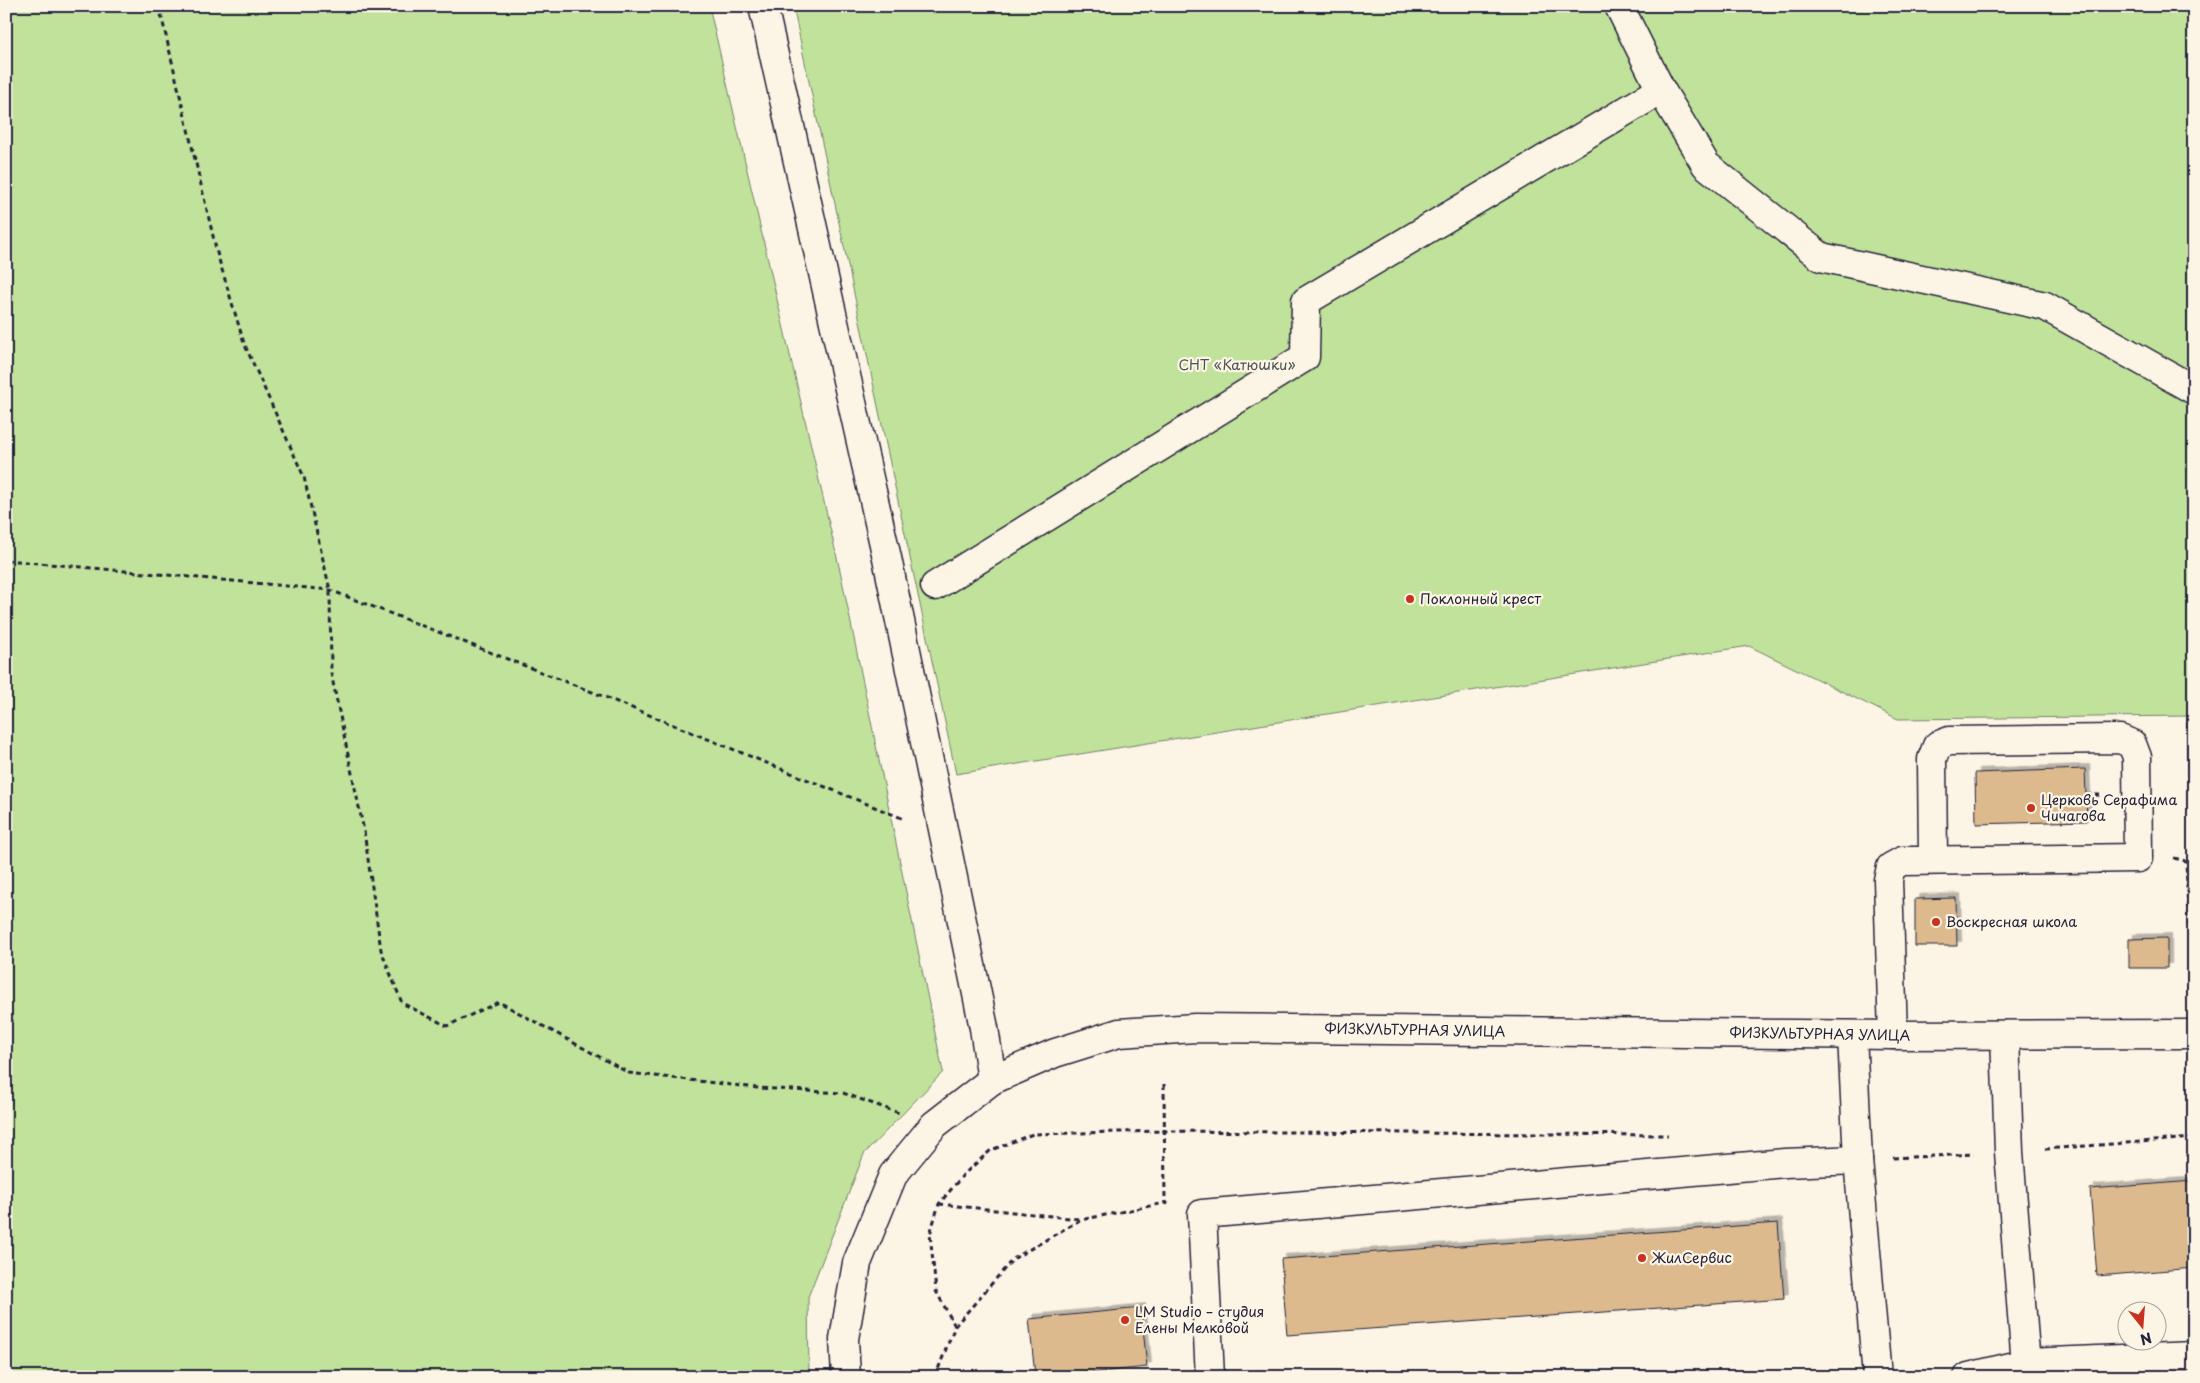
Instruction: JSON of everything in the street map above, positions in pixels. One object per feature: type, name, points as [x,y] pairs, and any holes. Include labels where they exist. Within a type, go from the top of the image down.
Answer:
[{"type":"street","points":[[763,6],[885,548],[984,1028],[992,1080]]},
{"type":"street","points":[[1619,6],[1661,90],[1706,166],[1821,257],[2044,306],[2194,390]]},
{"type":"street","points":[[935,586],[1305,357],[1306,301],[1661,90]]},
{"type":"street","points":[[1893,1035],[1888,880],[1890,866],[1902,861],[1933,860],[2138,858],[2137,757],[2132,744],[2120,740],[1949,740],[1937,746],[1932,759],[1933,860]]},
{"type":"street","name":"ФИЗКУЛЬТУРНАЯ УЛИЦА","points":[[846,1377],[844,1339],[857,1263],[893,1175],[934,1125],[992,1080],[1055,1054],[1119,1033],[1195,1028],[1852,1035],[2194,1034]]},
{"type":"street","points":[[1852,1035],[1858,1160],[1877,1377]]},
{"type":"street","points":[[2005,1035],[2009,1152],[2027,1370]]},
{"type":"street","points":[[1210,1377],[1202,1214],[1765,1165],[1858,1160]]},
{"type":"street","points":[[1968,1377],[2027,1370],[2194,1356]]},
{"type":"path","points":[[159,6],[220,262],[244,343],[304,477],[330,590],[331,673],[364,831],[381,950],[402,1003],[447,1026],[499,1002],[629,1073],[758,1088],[843,1093],[934,1125]]},
{"type":"path","points":[[6,560],[330,590],[600,695],[944,835]]},
{"type":"path","points":[[2138,858],[2179,858],[2186,861],[2188,931],[2194,941]]},
{"type":"path","points":[[1164,1084],[1165,1203]]},
{"type":"path","points":[[955,1326],[936,1291],[930,1234],[938,1204],[962,1175],[991,1150],[1033,1134],[1164,1131],[1674,1135]]},
{"type":"path","points":[[1858,1160],[2009,1152],[2194,1138]]},
{"type":"path","points":[[938,1204],[1080,1220],[1165,1203],[1202,1214]]},
{"type":"path","points":[[935,1377],[955,1326],[1013,1259],[1080,1220]]},
{"type":"green space","points":[[6,6],[709,6],[841,575],[943,1072],[864,1154],[808,1297],[809,1377],[6,1377]]},
{"type":"green space","name":"СНТ «Катюшки»","points":[[793,6],[2194,6],[2194,716],[1898,719],[1749,646],[956,774]]},
{"type":"building","points":[[2194,722],[2194,773],[2187,773],[2187,723]]},
{"type":"building","name":"Церковь Серафима Чичагова","points":[[2085,769],[2087,821],[1976,824],[1975,773]]},
{"type":"building","name":"Воскресная школа","points":[[1956,898],[1957,946],[1915,946],[1915,899]]},
{"type":"building","points":[[2167,938],[2167,968],[2129,968],[2129,939]]},
{"type":"building","points":[[2194,1181],[2194,1268],[2097,1276],[2090,1189]]},
{"type":"building","points":[[1778,1223],[1784,1299],[1287,1335],[1281,1259]]},
{"type":"building","points":[[1141,1308],[1147,1367],[1071,1375],[1072,1377],[1022,1377],[1035,1375],[1029,1319]]},
{"type":"place","name":"Поклонный крест","points":[[1410,599]]},
{"type":"place","name":"Церковь Серафима Чичагова","points":[[2031,808]]},
{"type":"place","name":"Воскресная школа","points":[[1936,922]]},
{"type":"place","name":"ЖилСервис","points":[[1642,1258]]},
{"type":"place","name":"LM Studio – студия Елены Мелковой","points":[[1125,1320]]}]
